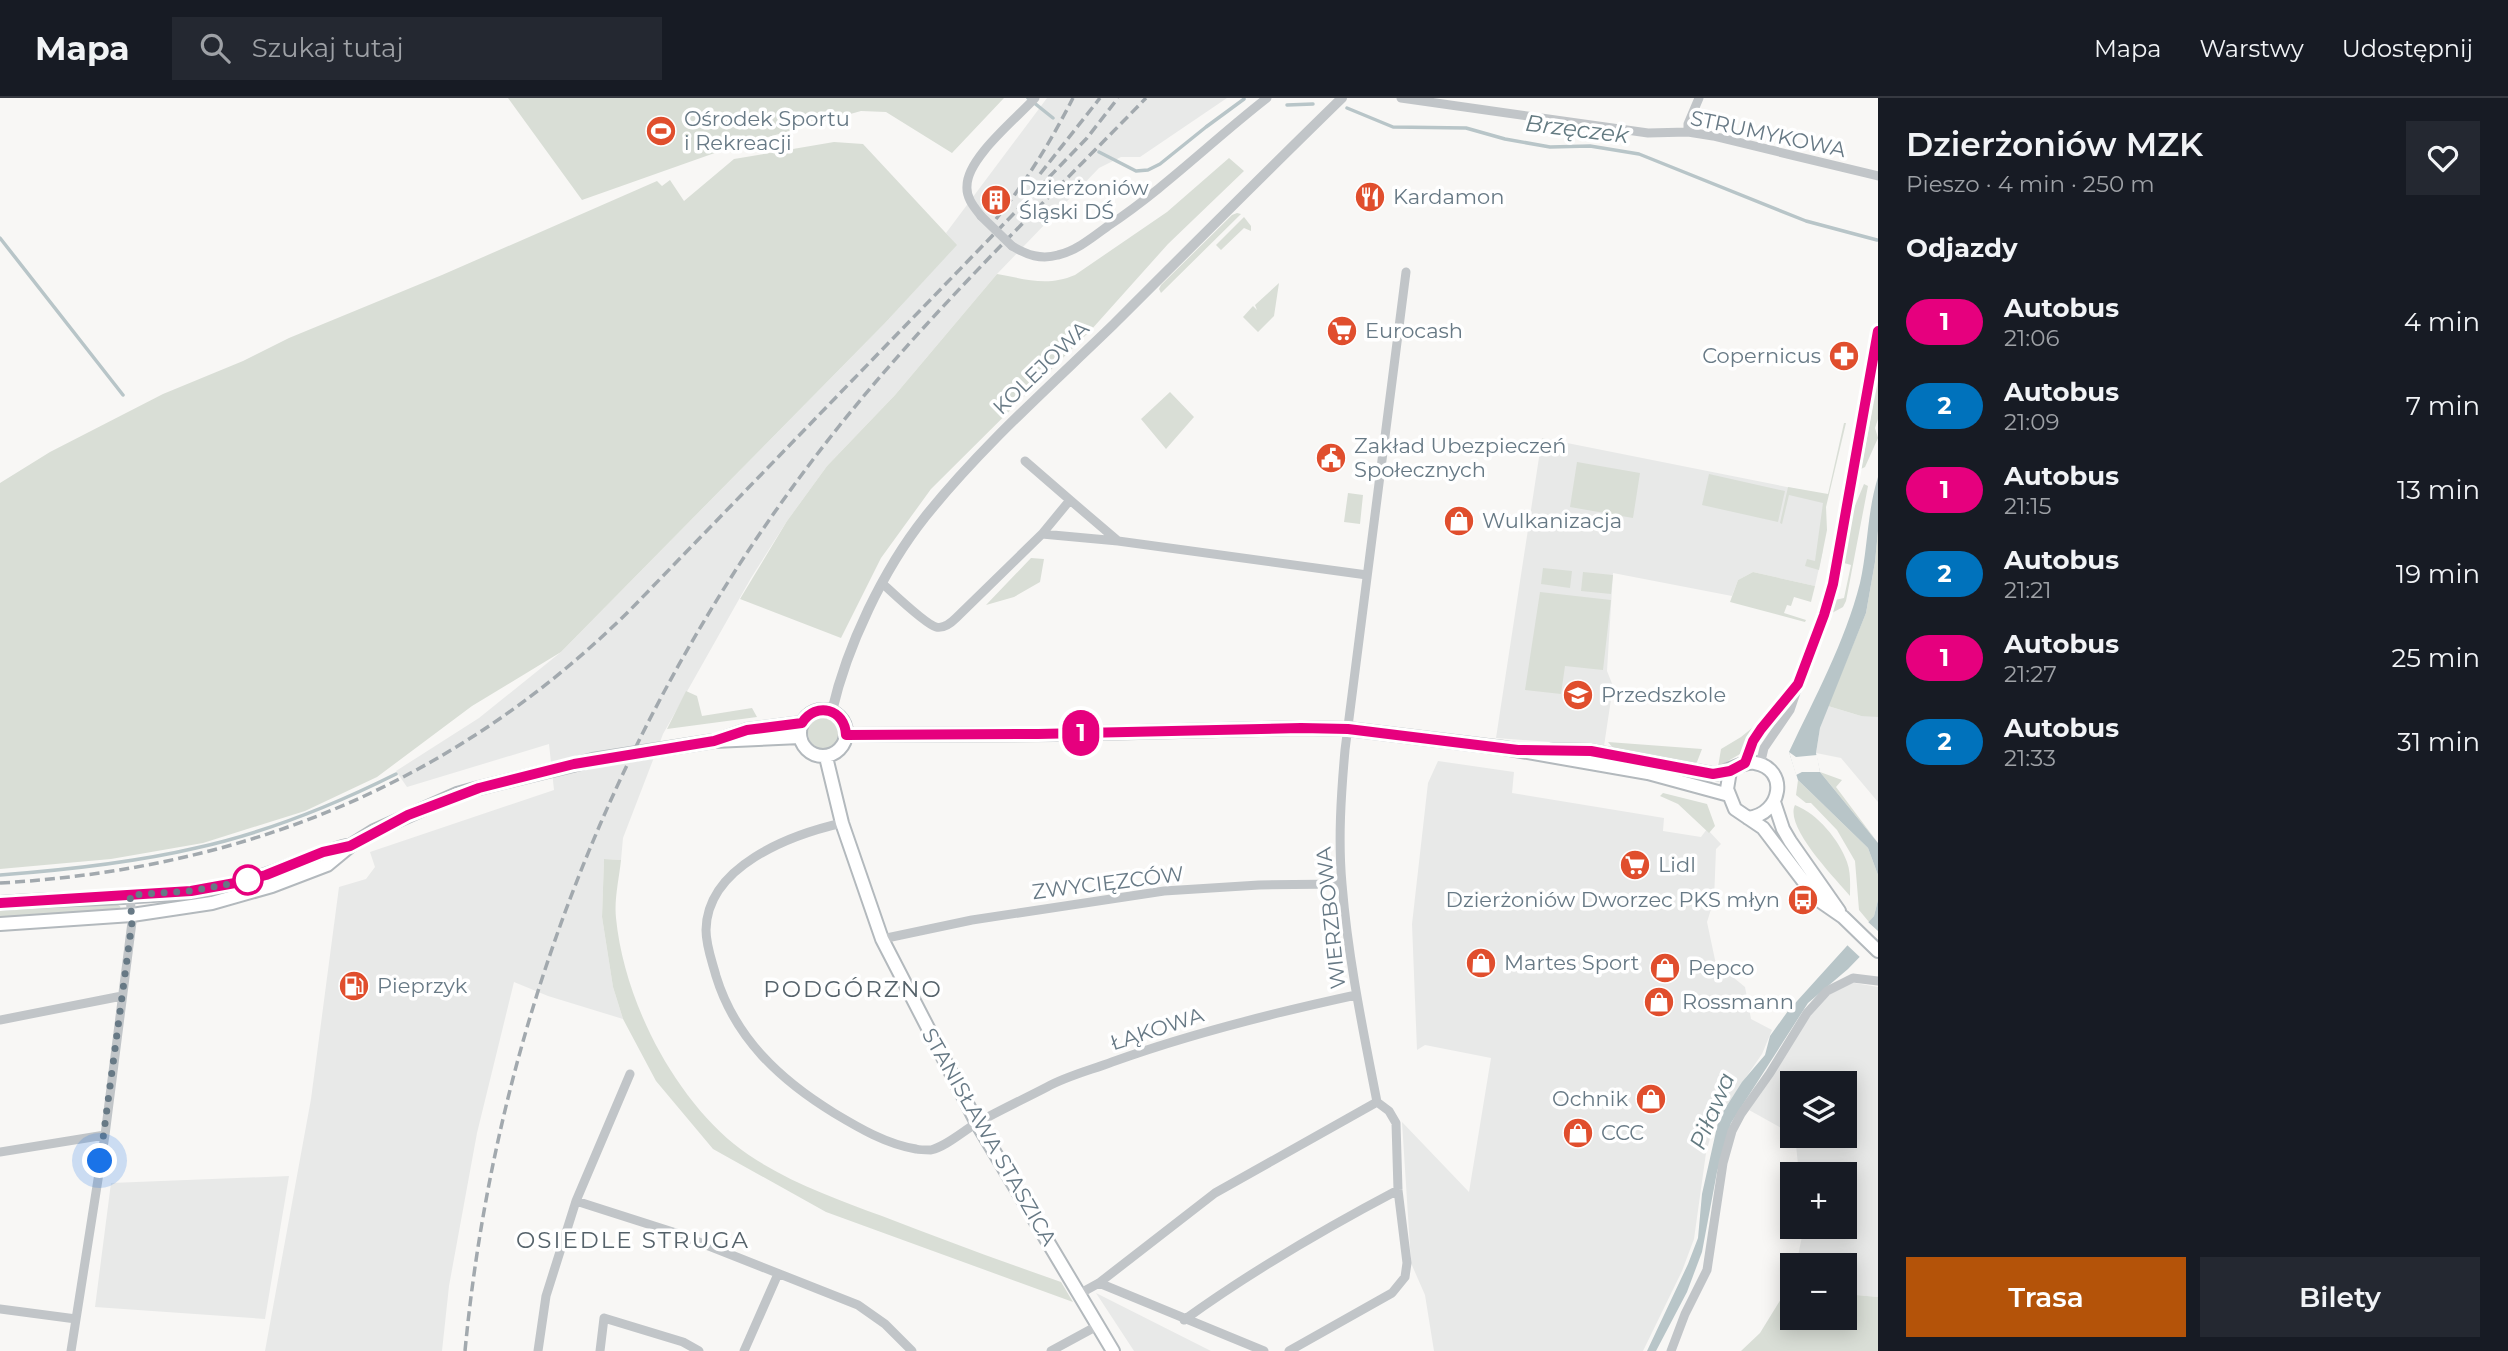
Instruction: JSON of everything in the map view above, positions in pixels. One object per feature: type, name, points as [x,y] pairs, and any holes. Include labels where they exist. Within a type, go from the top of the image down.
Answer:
[{"type":"main road","points":[[714,741],[747,730],[802,723],[815,711],[832,711],[843,721],[846,735],[842,747],[826,757],[812,754],[806,750],[800,737],[802,723]]},
{"type":"main road","points":[[846,735],[1348,729],[1518,750],[1648,773],[1729,795]]},
{"type":"main road","points":[[0,924],[171,911],[246,894],[327,865],[350,846],[408,815],[479,788],[574,764],[714,741],[800,737]]},
{"type":"main road","points":[[1518,750],[1591,751],[1713,774],[1730,771],[1745,763],[1760,765],[1772,774],[1778,792],[1767,812],[1748,818]]},
{"type":"main road","name":"STANISŁAWA STASZICA","points":[[826,757],[842,823],[882,939],[977,1123],[1113,1351]]},
{"type":"main road","points":[[1730,771],[1727,782],[1735,809],[1763,828],[1817,899],[1843,918],[1877,950]]},
{"type":"main road","points":[[1774,802],[1790,841],[1843,918]]},
{"type":"main road","points":[[0,902],[191,891],[266,875],[323,852],[350,846]]},
{"type":"street","points":[[1035,98],[970,170],[967,193],[981,216],[1012,246],[1021,252],[1045,258],[1078,247],[1173,178],[1267,98]]},
{"type":"street","name":"KOLEJOWA","points":[[832,711],[849,656],[883,584],[904,547],[956,481],[1342,98]]},
{"type":"street","name":"STRUMYKOWA","points":[[1401,98],[1648,133],[1688,132],[1713,136],[1878,176]]},
{"type":"street","points":[[1688,132],[1688,124],[1699,98]]},
{"type":"street","name":"WIERZBOWA","points":[[1377,1102],[1356,995],[1342,884],[1340,822],[1348,729],[1406,272]]},
{"type":"street","points":[[1760,765],[1764,748],[1790,710],[1833,584],[1878,331]]},
{"type":"street","points":[[1025,461],[1118,541]]},
{"type":"street","points":[[883,584],[926,621],[937,628],[943,627],[956,618],[1042,534],[1070,500]]},
{"type":"street","points":[[1042,534],[1118,541],[1367,575]]},
{"type":"street","points":[[1745,763],[1753,741],[1761,729],[1798,684]]},
{"type":"street","name":"ŁĄKOWA","points":[[842,823],[775,845],[752,858],[733,874],[718,893],[709,912],[706,929],[708,950],[727,1008],[779,1075],[813,1100],[875,1136],[917,1150],[932,1150],[977,1123],[1053,1084],[1171,1040],[1356,995]]},
{"type":"street","name":"ZWYCIĘZCÓW","points":[[882,939],[972,920],[1164,891],[1259,885],[1342,884]]},
{"type":"street","points":[[71,1351],[105,1135],[132,915],[130,895]]},
{"type":"street","points":[[1671,1351],[1685,1314],[1707,1270],[1723,1163],[1732,1131],[1741,1114],[1807,1013],[1821,997],[1839,983],[1853,978],[1878,981]]},
{"type":"street","points":[[0,1020],[122,996]]},
{"type":"street","points":[[538,1351],[546,1296],[576,1201],[630,1074]]},
{"type":"street","points":[[1079,1294],[1099,1283],[1215,1193],[1377,1102],[1389,1111],[1396,1123],[1398,1190],[1407,1264],[1405,1277],[1392,1293],[1289,1351]]},
{"type":"street","points":[[0,1152],[105,1135]]},
{"type":"street","points":[[1184,1320],[1273,1259],[1398,1190]]},
{"type":"street","points":[[576,1201],[676,1233],[858,1305],[885,1324],[912,1351]]},
{"type":"street","points":[[744,1351],[779,1274]]},
{"type":"street","points":[[1099,1283],[1264,1351]]},
{"type":"street","points":[[0,1308],[76,1319]]},
{"type":"street","points":[[600,1351],[604,1318],[683,1342],[699,1351]]},
{"type":"street","points":[[1051,1351],[1097,1326]]},
{"type":"shaded area","name":"Ośrodek Sportu i Rekreacji","points":[[508,98],[1004,98],[952,153],[886,112],[861,111],[726,149],[582,200]]},
{"type":"shaded area","points":[[1047,98],[1227,98],[1140,157],[1121,157],[1099,168],[997,274],[895,395],[827,466],[787,521],[751,578],[663,734],[623,838],[621,860],[604,859],[602,917],[613,987],[623,1019],[548,996],[514,982],[477,1133],[449,1286],[442,1351],[265,1351],[311,1099],[339,887],[366,879],[375,867],[370,852],[554,790],[549,744],[407,787],[396,771],[479,718],[561,652],[886,322],[956,245],[946,233]]},
{"type":"shaded area","points":[[834,142],[863,144],[957,245],[886,322],[561,652],[472,706],[377,777],[305,811],[203,843],[111,859],[0,869],[0,483],[50,452],[163,394],[657,181],[662,186],[670,180],[684,201],[734,159]]},
{"type":"shaded area","points":[[1229,158],[1244,171],[1168,244],[1091,330],[931,489],[881,558],[841,638],[740,599],[787,521],[827,466],[895,395],[997,274],[1046,281],[1075,275],[1167,212]]},
{"type":"shaded area","points":[[1237,213],[1241,214],[1161,293],[1161,285]]},
{"type":"shaded area","points":[[1244,217],[1251,226],[1251,231],[1244,228],[1221,250],[1216,245]]},
{"type":"shaded area","points":[[1279,283],[1274,316],[1258,332],[1243,317],[1253,306],[1257,310],[1255,305]]},
{"type":"shaded area","points":[[1878,381],[1878,419],[1875,428],[1878,438],[1865,467],[1861,469]]},
{"type":"shaded area","points":[[1170,392],[1194,417],[1166,449],[1141,419]]},
{"type":"shaded area","points":[[1844,423],[1826,507],[1827,530],[1819,570],[1805,566],[1807,559],[1815,561],[1823,503],[1789,495],[1782,524],[1780,523],[1788,487],[1828,494]]},
{"type":"shaded area","points":[[1542,438],[1827,495],[1821,525],[1823,550],[1815,586],[1753,572],[1738,580],[1732,596],[1613,573],[1607,671],[1613,686],[1604,746],[1496,738]]},
{"type":"shaded area","points":[[1577,462],[1640,473],[1633,518],[1570,507]]},
{"type":"shaded area","points":[[1709,474],[1785,491],[1778,522],[1702,505]]},
{"type":"shaded area","points":[[1878,477],[1878,531],[1866,613],[1820,728],[1816,753],[1820,772],[1878,843],[1878,875],[1868,848],[1798,780],[1789,752],[1829,669],[1854,605],[1863,570]]},
{"type":"shaded area","points":[[1864,484],[1868,486],[1846,601],[1843,607],[1832,613],[1835,600],[1844,598],[1851,565],[1844,563],[1852,513]]},
{"type":"shaded area","points":[[1348,493],[1363,495],[1360,524],[1344,522]]},
{"type":"shaded area","points":[[1878,531],[1878,717],[1861,716],[1828,706],[1866,613]]},
{"type":"shaded area","points":[[1031,558],[1044,559],[1040,582],[1014,597],[986,605]]},
{"type":"shaded area","points":[[1543,568],[1572,571],[1570,588],[1541,584]]},
{"type":"shaded area","points":[[1583,572],[1613,575],[1611,594],[1581,591]]},
{"type":"shaded area","points":[[1753,572],[1815,586],[1811,602],[1794,597],[1791,606],[1787,605],[1784,613],[1806,620],[1805,622],[1730,602],[1738,580]]},
{"type":"shaded area","points":[[1540,592],[1611,600],[1603,670],[1565,666],[1561,694],[1525,690]]},
{"type":"shaded area","points":[[686,691],[697,696],[702,716],[752,708],[757,717],[667,729]]},
{"type":"shaded area","points":[[1828,706],[1861,716],[1878,716],[1878,802],[1841,758],[1816,753],[1820,728]]},
{"type":"shaded area","points":[[824,717],[835,722],[840,733],[835,744],[824,749],[813,744],[808,733],[813,722]]},
{"type":"shaded area","points":[[1757,724],[1740,754],[1718,767],[1721,749]]},
{"type":"shaded area","points":[[1608,742],[1702,749],[1697,762],[1691,764],[1613,748]]},
{"type":"shaded area","points":[[1438,761],[1514,772],[1512,793],[1664,818],[1663,831],[1701,837],[1707,829],[1721,844],[1716,849],[1714,900],[1707,922],[1718,974],[1728,973],[1745,987],[1751,1019],[1772,1030],[1762,1054],[1714,1124],[1706,1153],[1694,1239],[1682,1271],[1643,1351],[1434,1351],[1425,1295],[1411,1263],[1402,1122],[1469,1192],[1491,1058],[1425,1045],[1417,1050],[1412,924],[1428,783]]},
{"type":"shaded area","points":[[1820,772],[1842,780],[1836,787],[1878,843]]},
{"type":"shaded area","points":[[1798,780],[1868,848],[1878,875],[1878,900],[1874,916],[1869,922],[1859,910],[1855,861],[1837,830],[1811,803],[1806,803],[1796,795]]},
{"type":"shaded area","points":[[1663,793],[1707,804],[1715,826],[1709,833],[1678,804],[1660,796]]},
{"type":"shaded area","points":[[1795,805],[1819,821],[1839,845],[1848,866],[1850,896],[1804,839],[1794,815]]},
{"type":"shaded area","points":[[604,859],[621,860],[616,918],[629,980],[640,1011],[671,1071],[711,1123],[750,1156],[786,1177],[844,1202],[1061,1282],[1073,1302],[826,1212],[713,1149],[656,1081],[623,1019],[613,987],[602,917]]},
{"type":"shaded area","points":[[1878,900],[1878,938],[1848,969],[1808,1003],[1731,1123],[1717,1172],[1702,1252],[1687,1292],[1656,1351],[1647,1351],[1698,1238],[1702,1194],[1719,1118],[1742,1082],[1765,1055],[1770,1036],[1788,1011],[1874,916]]},
{"type":"shaded area","points":[[111,901],[120,906],[121,910],[0,919],[0,908]]},
{"type":"shaded area","points":[[1849,982],[1878,987],[1878,1297],[1857,1295],[1857,1253],[1799,1253],[1801,1239],[1857,1239],[1857,1162],[1798,1162],[1796,1148],[1857,1148],[1857,1071],[1780,1071],[1780,1127],[1749,1110],[1819,1002]]},
{"type":"shaded area","points":[[289,1176],[265,1319],[95,1307],[111,1183]]},
{"type":"shaded area","points":[[1096,1293],[1211,1351],[1134,1351]]},
{"type":"shaded area","points":[[1857,1295],[1878,1297],[1878,1351],[1741,1351],[1760,1333],[1780,1300],[1780,1330],[1857,1330]]},
{"type":"pier","points":[[1789,752],[1796,757],[1817,755],[1820,772],[1802,772],[1796,775]]},
{"type":"pier","points":[[1867,921],[1878,931],[1878,943],[1863,960],[1846,944]]},
{"type":"waterway","name":"Brzęczek","points":[[1028,98],[1053,118]]},
{"type":"waterway","name":"Brzęczek","points":[[1099,152],[1136,171],[1148,170],[1160,164],[1244,99]]},
{"type":"waterway","name":"Brzęczek","points":[[1287,105],[1313,104]]},
{"type":"waterway","name":"Brzęczek","points":[[1347,108],[1393,127],[1466,128],[1505,139],[1550,147],[1590,146],[1639,154],[1806,221],[1877,240]]},
{"type":"waterway","points":[[0,238],[123,395]]},
{"type":"waterway","points":[[0,875],[123,862],[222,842],[298,817],[396,774]]},
{"type":"railway","points":[[996,219],[1038,161],[1073,98]]},
{"type":"railway","points":[[1040,174],[1100,98]]},
{"type":"railway","points":[[0,883],[90,874],[177,859],[261,836],[342,806],[419,768],[493,723],[564,670],[631,609],[1087,138],[1118,98]]},
{"type":"railway","points":[[465,1351],[482,1225],[507,1101],[542,979],[585,861],[637,745],[696,634],[764,527],[840,425],[876,382],[989,258],[1146,98]]},
{"type":"bus line","name":"1","points":[[0,903],[191,891],[250,880],[323,852],[350,846],[374,831],[457,794],[593,760],[714,741],[747,730],[802,723],[810,714],[820,710],[832,711],[840,717],[845,725],[846,735],[1348,729],[1518,750],[1591,751],[1722,774],[1745,763],[1753,741],[1761,729],[1798,684],[1815,640],[1833,584],[1878,331]]},
{"type":"place","name":"Ośrodek Sportu i Rekreacji","points":[[661,131]]},
{"type":"place","name":"Kardamon","points":[[1370,197]]},
{"type":"place","name":"Dzierżoniów Śląski DŚ","points":[[996,200]]},
{"type":"place","name":"Eurocash","points":[[1342,331]]},
{"type":"place","name":"Copernicus","points":[[1844,356]]},
{"type":"place","name":"Zakład Ubezpieczeń Społecznych","points":[[1331,458]]},
{"type":"place","name":"Wulkanizacja","points":[[1459,521]]},
{"type":"place","name":"Przedszkole","points":[[1578,695]]},
{"type":"place","name":"Lidl","points":[[1635,865]]},
{"type":"place","name":"Dzierżoniów Dworzec PKS młyn","points":[[1803,900]]},
{"type":"place","name":"Martes Sport","points":[[1481,963]]},
{"type":"place","name":"Pepco","points":[[1665,968]]},
{"type":"place","name":"Pieprzyk","points":[[354,986]]},
{"type":"place","name":"Rossmann","points":[[1659,1002]]},
{"type":"place","name":"Ochnik","points":[[1651,1099]]},
{"type":"place","name":"CCC","points":[[1578,1133]]},
{"type":"district","name":"PODGÓRZNO","points":[[853,989]]},
{"type":"district","name":"OSIEDLE STRUGA","points":[[633,1240]]},
{"type":"route","points":[[100,1161],[132,922],[130,895],[191,891],[248,880]]},
{"type":"water label","name":"Piława","points":[[1712,1111]]}]
